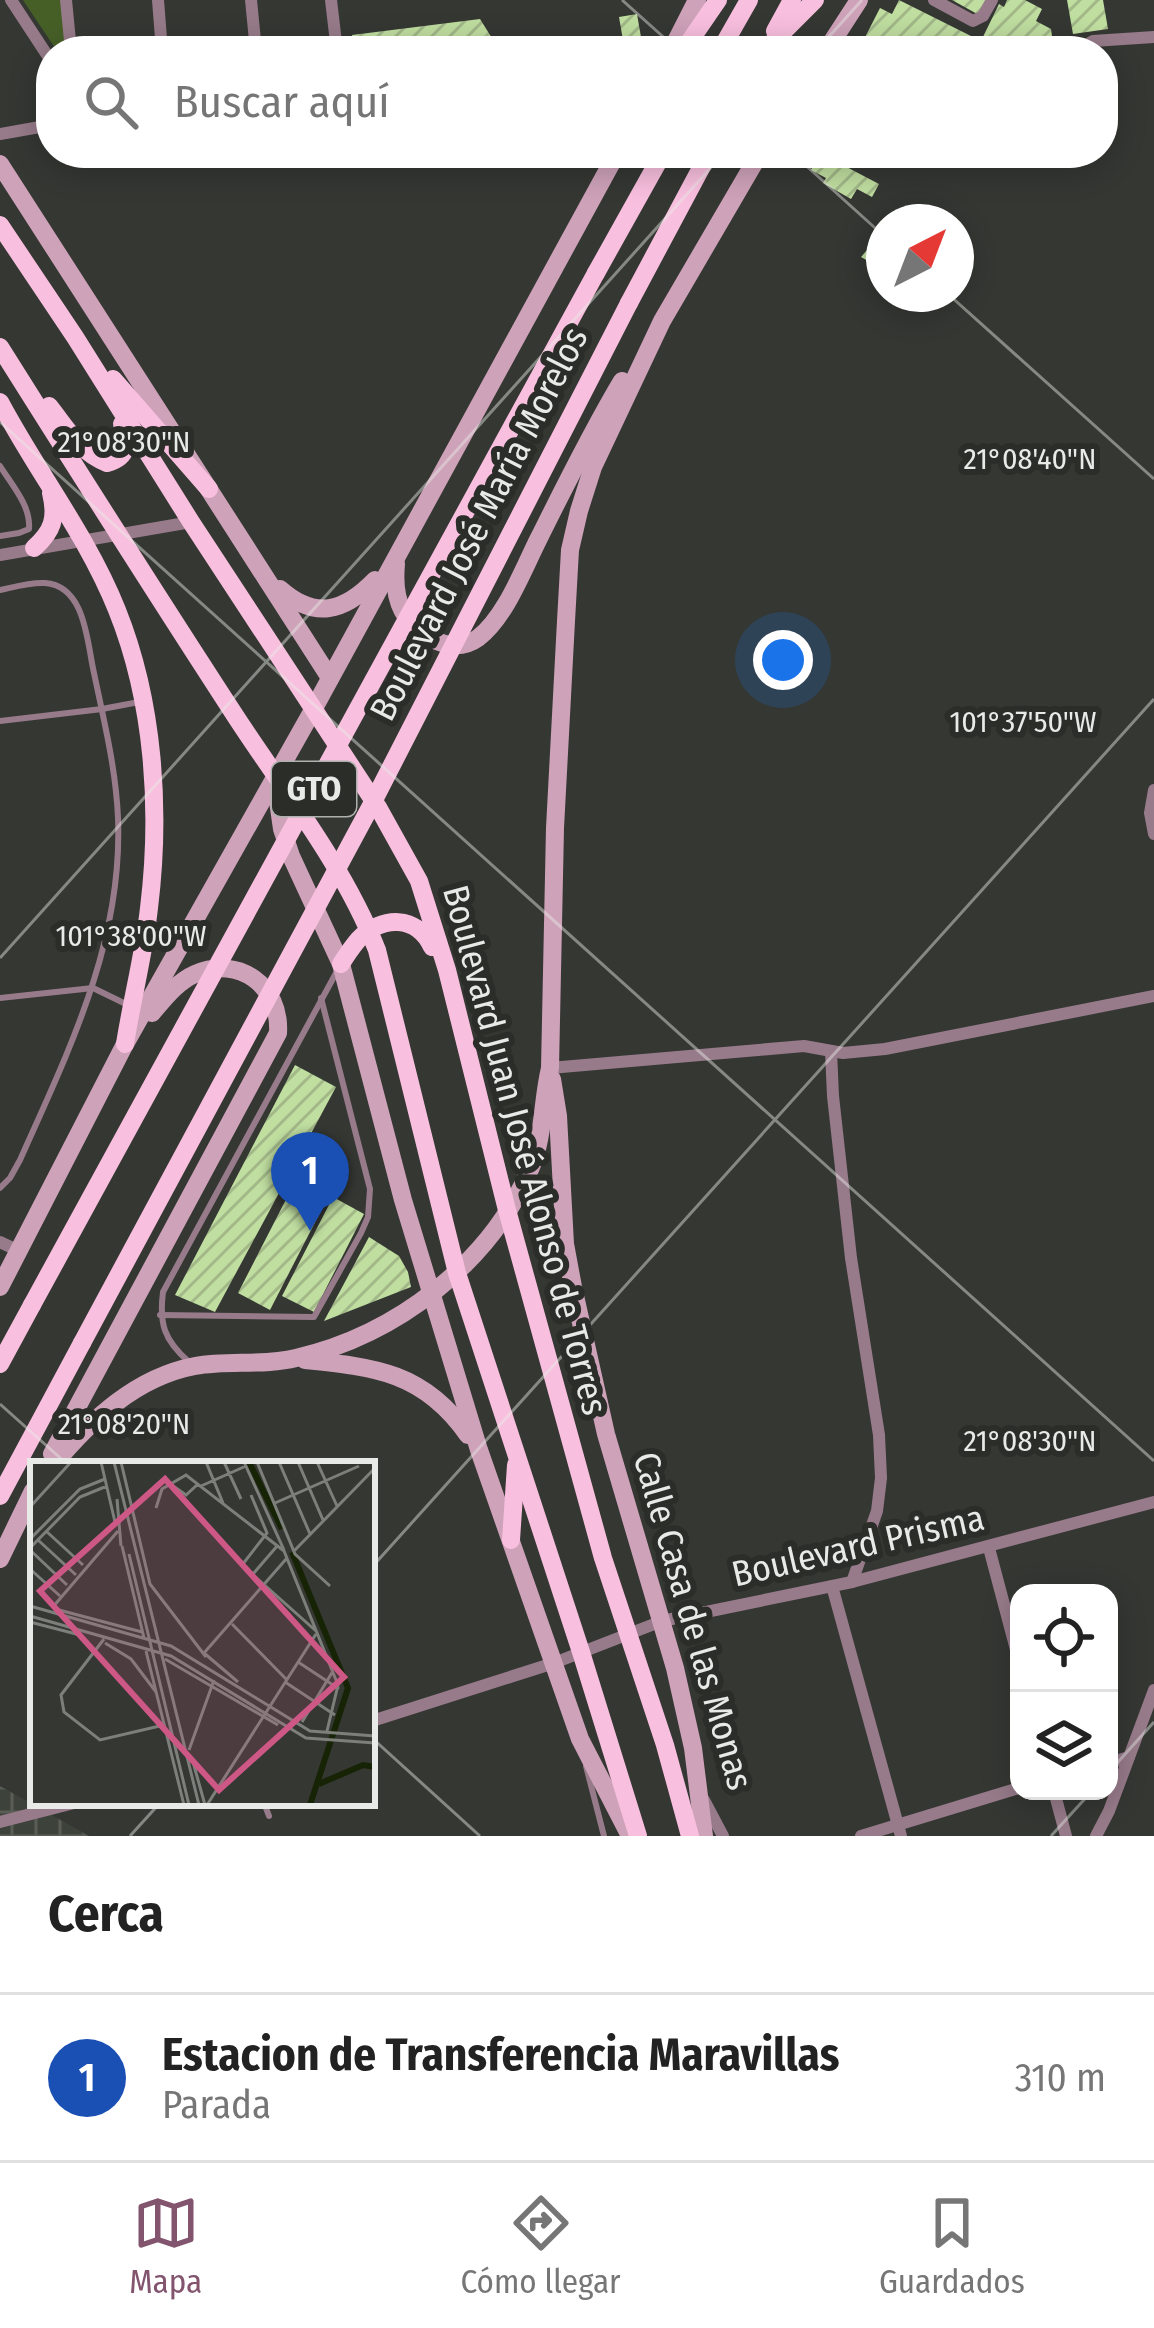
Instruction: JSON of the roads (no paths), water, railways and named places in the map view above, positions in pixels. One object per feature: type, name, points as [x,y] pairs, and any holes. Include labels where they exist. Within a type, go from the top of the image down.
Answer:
[{"type":"main road","points":[[684,36],[718,0]]},
{"type":"main road","points":[[728,36],[748,0]]},
{"type":"main road","points":[[772,36],[792,0]]},
{"type":"main road","points":[[779,36],[814,0]]},
{"type":"main road","name":"Boulevard José María Morelos","points":[[0,1364],[655,168]]},
{"type":"main road","name":"Boulevard José María Morelos","points":[[0,1496],[384,782],[701,168]]},
{"type":"main road","name":"Boulevard Juan José Alonso de Torres","points":[[0,226],[379,808],[418,880],[447,970],[478,1101],[603,1558],[690,1836]]},
{"type":"main road","points":[[75,337],[208,488]]},
{"type":"main road","points":[[0,343],[81,446],[107,464],[122,456],[127,445],[114,398]]},
{"type":"main road","points":[[0,343],[118,535],[330,860],[370,931],[457,1273],[581,1652],[634,1836]]},
{"type":"main road","points":[[0,402],[82,540],[117,610],[142,701],[152,763],[154,860],[125,1044]]},
{"type":"main road","points":[[34,548],[54,522],[48,483]]},
{"type":"main road","points":[[341,964],[361,937],[380,925],[414,925],[429,939],[461,1064],[478,1101]]},
{"type":"main road","points":[[511,1540],[517,1454]]},
{"type":"street","points":[[11,0],[36,39]]},
{"type":"street","points":[[66,0],[70,36]]},
{"type":"street","points":[[158,0],[161,36]]},
{"type":"street","points":[[251,0],[255,36]]},
{"type":"street","points":[[331,0],[335,36]]},
{"type":"street","points":[[678,36],[697,0]]},
{"type":"street","points":[[836,36],[859,0]]},
{"type":"street","points":[[934,0],[973,21],[983,16],[992,0]]},
{"type":"street","points":[[1118,40],[1154,38]]},
{"type":"street","points":[[0,134],[36,128]]},
{"type":"street","points":[[0,164],[330,678]]},
{"type":"street","points":[[0,1287],[125,1044],[314,710],[609,168]]},
{"type":"street","points":[[294,1359],[370,1331],[457,1273],[521,1190],[533,1163],[550,1068],[555,828],[570,550],[593,467],[662,322],[751,168]]},
{"type":"street","points":[[397,553],[396,593],[413,625],[446,644],[460,646],[476,640],[517,583],[597,425],[662,322]]},
{"type":"street","points":[[0,554],[191,522]]},
{"type":"street","points":[[260,570],[298,603],[326,609],[350,602],[397,553]]},
{"type":"street","points":[[275,777],[291,856],[341,964],[403,1200],[479,1450],[580,1739],[634,1836]]},
{"type":"street","points":[[1154,790],[1150,813],[1154,834]]},
{"type":"street","points":[[53,1461],[271,1050],[278,1033],[276,1001],[249,976],[211,969],[173,989],[125,1044]]},
{"type":"street","points":[[550,1068],[804,1046],[843,1053],[884,1049],[1154,996]]},
{"type":"street","points":[[831,1052],[851,1258],[879,1435],[881,1478],[877,1511],[852,1582]]},
{"type":"street","name":"Calle Casa de las Monas","points":[[550,1068],[558,1116],[565,1244],[582,1331],[606,1434],[662,1621],[700,1792],[723,1836]]},
{"type":"street","points":[[0,1242],[20,1251]]},
{"type":"street","points":[[54,1461],[126,1395],[160,1378],[194,1366],[294,1359],[374,1368],[400,1376],[441,1402],[479,1450]]},
{"type":"street","points":[[0,1558],[30,1497]]},
{"type":"street","name":"Boulevard Prisma","points":[[375,1720],[554,1663],[662,1621],[852,1582],[1154,1502]]},
{"type":"street","points":[[989,1548],[1010,1627]]},
{"type":"street","points":[[832,1586],[899,1831]]},
{"type":"street","points":[[1096,1836],[1154,1690]]},
{"type":"street","points":[[1118,1760],[1129,1757]]},
{"type":"street","points":[[861,1836],[899,1831],[1010,1791]]},
{"type":"street","points":[[700,1792],[704,1836]]},
{"type":"street","points":[[1056,1800],[1066,1836]]},
{"type":"street","points":[[0,1822],[62,1806]]},
{"type":"lane","points":[[0,466],[31,521],[28,529],[0,536]]},
{"type":"lane","points":[[0,590],[47,583],[61,587],[78,606],[114,779],[118,859],[106,945],[94,988],[20,1160],[0,1188]]},
{"type":"lane","points":[[0,721],[142,701]]},
{"type":"lane","points":[[194,1366],[165,1333],[160,1315],[163,1292],[341,964]]},
{"type":"lane","points":[[0,998],[94,988],[131,1007]]},
{"type":"lane","points":[[160,1315],[314,1317],[361,1232],[368,1217],[370,1189],[321,998]]},
{"type":"lane","points":[[580,1739],[604,1836]]},
{"type":"lane","points":[[264,1806],[269,1816]]},
{"type":"place","name":"Estacion de Transferencia Maravillas","points":[[310,1231]]}]
